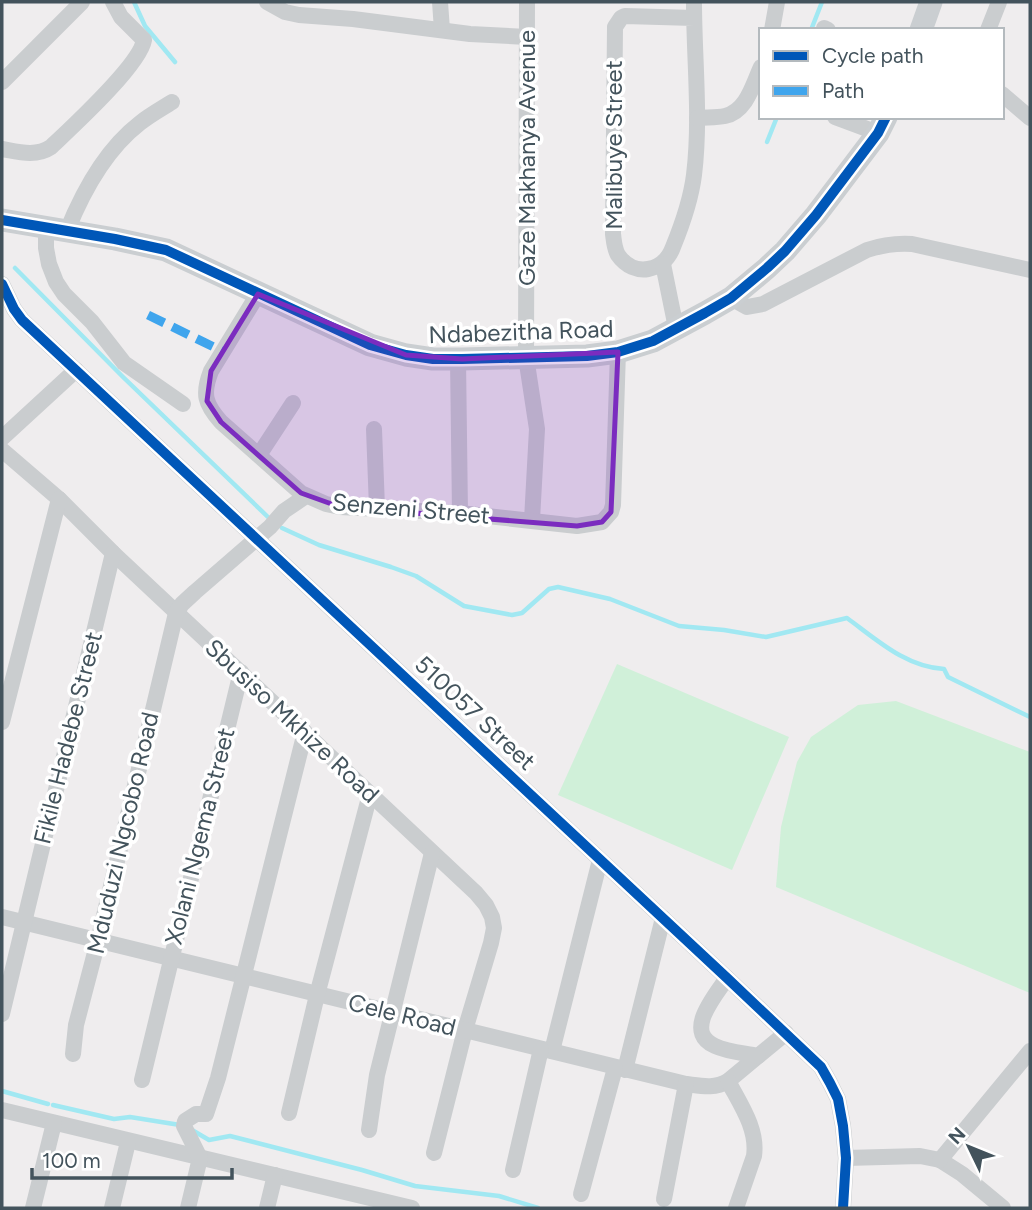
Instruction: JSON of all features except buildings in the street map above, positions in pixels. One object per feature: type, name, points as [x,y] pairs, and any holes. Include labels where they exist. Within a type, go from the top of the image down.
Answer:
[{"type":"street","points":[[2,82],[82,2]]},
{"type":"street","points":[[2,149],[30,153],[51,147],[98,102],[125,71],[143,47],[144,40],[121,17],[113,2]]},
{"type":"street","points":[[267,2],[285,12],[299,15],[470,34],[527,37]]},
{"type":"street","points":[[353,2],[353,19]]},
{"type":"street","points":[[440,2],[442,30]]},
{"type":"street","name":"Gaze Makhanya Avenue","points":[[527,2],[526,356],[537,429],[532,520]]},
{"type":"street","points":[[772,28],[777,2]]},
{"type":"street","points":[[922,28],[931,2]]},
{"type":"street","points":[[989,28],[999,2]]},
{"type":"street","name":"Malibuye Street","points":[[694,10],[696,118],[691,192],[669,257],[663,264],[648,270],[628,264],[619,256],[614,246],[615,27],[625,16],[694,10]]},
{"type":"street","points":[[696,118],[733,113],[746,100],[759,71]]},
{"type":"street","points":[[1004,96],[1030,118]]},
{"type":"street","points":[[172,102],[142,121],[110,152],[78,204],[56,229],[46,248],[56,282],[64,294],[92,322],[124,363],[183,404]]},
{"type":"street","points":[[847,119],[882,125]]},
{"type":"street","name":"Ndabezitha Road","points":[[2,220],[166,250],[370,345],[405,355],[433,359],[587,356],[618,352],[653,341],[731,298],[747,286],[785,251],[816,215],[882,125]]},
{"type":"street","points":[[731,298],[747,307],[764,304],[867,250],[897,243],[1030,270]]},
{"type":"street","points":[[663,264],[677,328]]},
{"type":"street","name":"510057 Street","points":[[2,284],[14,310],[76,370],[821,1068],[838,1099],[844,1126],[846,1158],[843,1208]]},
{"type":"street","name":"Senzeni Street","points":[[258,293],[211,371],[206,382],[207,401],[212,412],[295,489],[306,496],[340,507],[460,513],[577,526],[602,522],[611,512],[613,505],[618,352]]},
{"type":"street","points":[[458,359],[460,513]]},
{"type":"street","points":[[2,438],[76,370]]},
{"type":"street","points":[[259,455],[293,404]]},
{"type":"street","points":[[374,429],[377,508]]},
{"type":"street","name":"Sbusiso Mkhize Road","points":[[2,450],[59,499],[486,905],[494,928],[465,1030]]},
{"type":"street","points":[[176,613],[182,604],[284,511],[306,496]]},
{"type":"street","points":[[2,722],[59,499]]},
{"type":"street","name":"Fikile Hadebe Street","points":[[2,1014],[113,553]]},
{"type":"street","name":"Mduduzi Ngcobo Road","points":[[73,1054],[76,1025],[176,613]]},
{"type":"street","name":"Xolani Ngema Street","points":[[170,959],[241,672]]},
{"type":"street","points":[[188,1208],[200,1158],[184,1126],[185,1121],[196,1114],[206,1114],[218,1079],[305,733]]},
{"type":"street","points":[[289,1113],[370,794]]},
{"type":"street","points":[[369,1130],[373,1097],[392,1012],[432,853]]},
{"type":"street","points":[[513,1170],[600,860]]},
{"type":"street","name":"Cele Road","points":[[2,917],[686,1084],[713,1087],[728,1081]]},
{"type":"street","points":[[581,1194],[663,918]]},
{"type":"street","points":[[142,1080],[170,959]]},
{"type":"street","points":[[727,978],[701,1023],[703,1036],[713,1045],[758,1056]]},
{"type":"street","points":[[434,1153],[465,1030]]},
{"type":"street","points":[[736,1208],[755,1147],[751,1127],[728,1081],[786,1033]]},
{"type":"street","points":[[940,1160],[1030,1051]]},
{"type":"street","points":[[664,1199],[686,1084]]},
{"type":"street","points":[[2,1110],[275,1175],[348,1201],[412,1208]]},
{"type":"street","points":[[33,1208],[54,1124]]},
{"type":"street","points":[[112,1208],[128,1142]]},
{"type":"street","points":[[846,1158],[920,1156],[940,1160],[962,1174],[1003,1208]]},
{"type":"street","points":[[267,1208],[275,1175]]},
{"type":"highlighted area","points":[[258,294],[406,355],[462,359],[618,352],[611,512],[602,522],[577,526],[340,507],[301,493],[221,422],[207,401],[211,371]]},
{"type":"green space","points":[[617,664],[789,737],[732,870],[558,795]]},
{"type":"green space","points":[[896,701],[1030,752],[1030,993],[776,887],[781,827],[797,762],[811,737],[858,705]]},
{"type":"waterway","points":[[134,2],[145,26],[175,62]]},
{"type":"waterway","points":[[812,28],[822,2]]},
{"type":"waterway","points":[[767,142],[776,119]]},
{"type":"waterway","points":[[15,268],[270,519]]},
{"type":"waterway","points":[[282,528],[319,545],[416,576],[464,606],[512,615],[522,613],[549,589],[558,587],[610,599],[679,626],[766,637],[847,618],[905,658],[944,669],[948,677],[1030,717]]},
{"type":"waterway","points":[[2,1091],[48,1104]]},
{"type":"waterway","points":[[53,1105],[114,1119],[130,1117],[180,1125]]},
{"type":"waterway","points":[[192,1130],[209,1140],[230,1136],[415,1186],[499,1196],[538,1208]]},
{"type":"marked path","points":[[148,315],[222,351]]},
{"type":"cycle path","points":[[2,220],[166,250],[370,345],[406,355],[433,359],[587,356],[618,352],[653,341],[731,298],[785,251],[816,215],[878,133],[885,119]]},
{"type":"cycle path","points":[[2,284],[22,320],[821,1067],[838,1099],[843,1126],[846,1158],[843,1208]]}]
